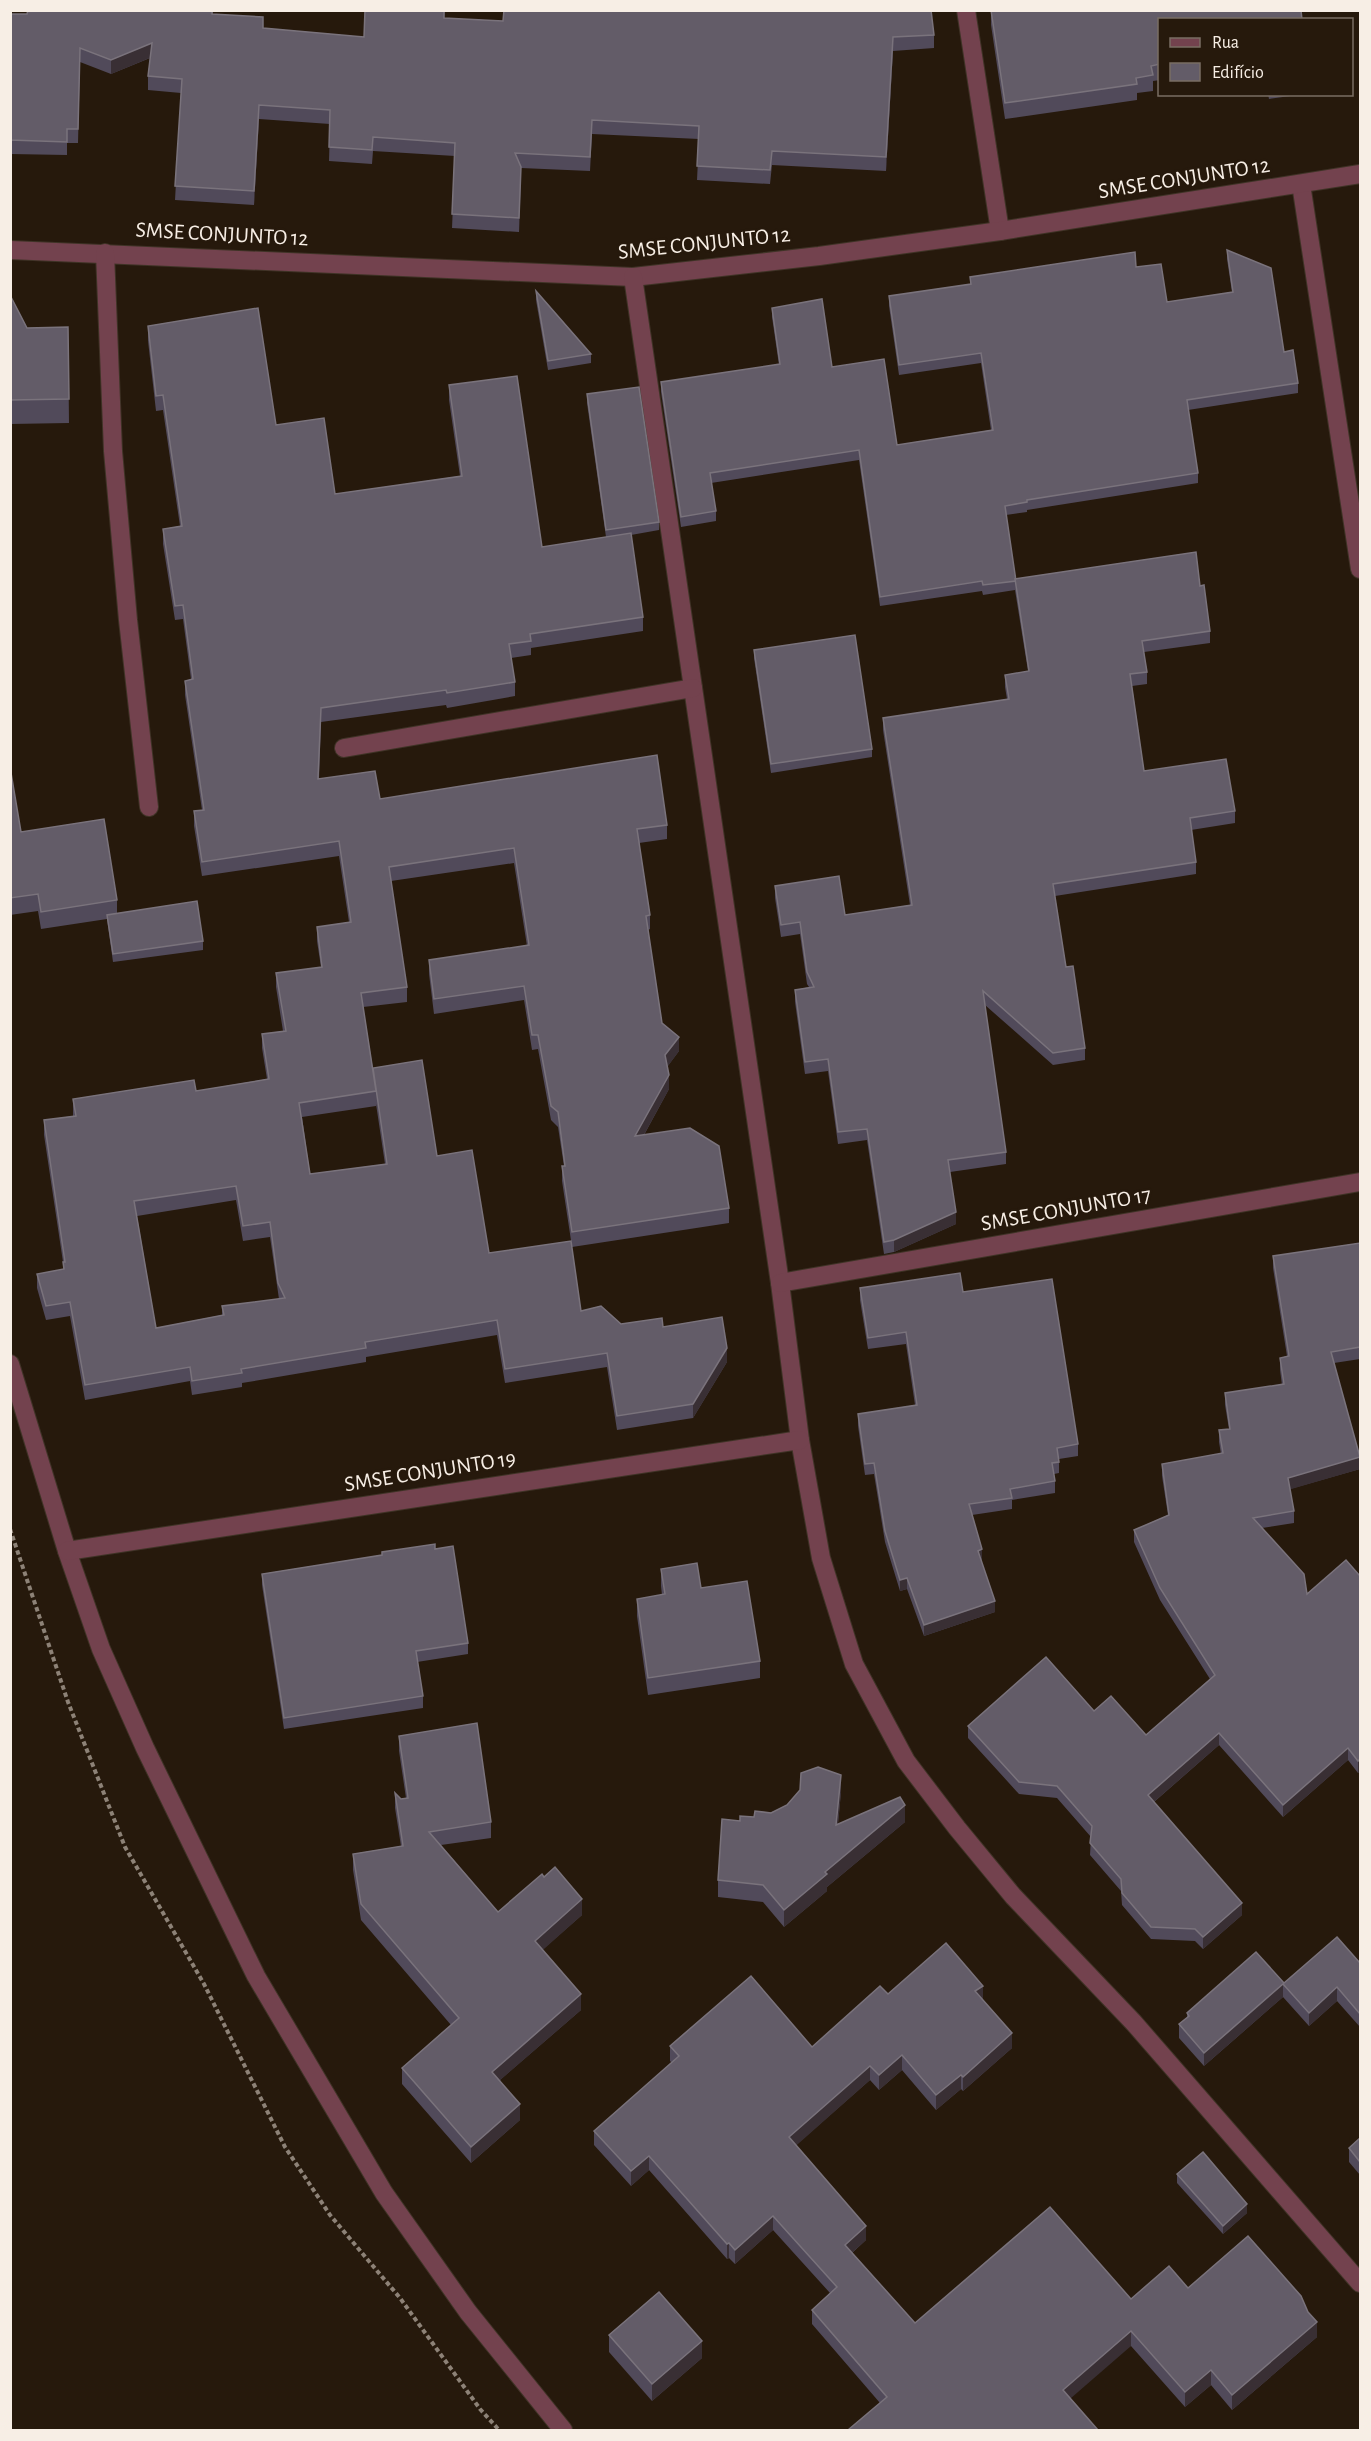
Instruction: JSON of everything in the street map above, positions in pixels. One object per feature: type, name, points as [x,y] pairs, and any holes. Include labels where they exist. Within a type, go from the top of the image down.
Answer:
[{"type":"street","points":[[966,10],[1000,231]]},
{"type":"street","name":"SMSE CONJUNTO 12","points":[[10,250],[633,278],[1000,231],[1360,174]]},
{"type":"street","points":[[1301,184],[1360,569]]},
{"type":"street","points":[[105,253],[114,462],[128,620],[149,807]]},
{"type":"street","points":[[633,278],[780,1283],[800,1440],[821,1558],[855,1664],[906,1761],[957,1828],[1013,1896],[1134,2023],[1360,2283]]},
{"type":"street","points":[[344,748],[693,688]]},
{"type":"street","name":"SMSE CONJUNTO 17","points":[[780,1283],[1360,1182]]},
{"type":"street","points":[[10,1364],[67,1551],[101,1650],[145,1748],[256,1976],[384,2193],[468,2312],[563,2430]]},
{"type":"street","name":"SMSE CONJUNTO 19","points":[[67,1551],[800,1440]]},
{"type":"path","points":[[10,1529],[68,1702],[125,1847],[204,1984],[285,2147],[330,2215],[399,2298],[480,2409],[499,2430]]},
{"type":"building","points":[[28,10],[212,10],[212,14],[263,17],[263,28],[364,37],[365,10],[444,10],[444,18],[503,21],[504,10],[931,10],[934,35],[893,37],[886,157],[772,151],[770,170],[697,166],[699,126],[592,120],[590,157],[515,153],[521,167],[519,218],[452,214],[455,143],[373,137],[372,150],[329,147],[330,110],[259,105],[254,191],[175,186],[182,79],[148,76],[152,43],[111,60],[80,48],[78,129],[67,129],[67,142],[10,140],[10,14],[27,14]]},
{"type":"building","points":[[991,10],[1301,10],[1302,18],[1158,18],[1158,64],[1151,66],[1153,75],[1136,78],[1137,84],[1005,103]]},
{"type":"building","points":[[1227,250],[1271,268],[1284,352],[1293,350],[1298,383],[1187,400],[1198,473],[1027,500],[1027,502],[1005,506],[1016,581],[983,585],[982,581],[880,597],[859,450],[710,473],[716,511],[681,517],[661,382],[780,364],[772,308],[822,299],[832,367],[884,359],[897,445],[993,430],[981,353],[899,365],[889,296],[971,284],[970,277],[1135,252],[1136,267],[1161,264],[1167,302],[1233,292]]},
{"type":"building","points":[[536,291],[591,354],[548,361]]},
{"type":"building","points":[[10,295],[27,328],[68,327],[69,399],[10,400]]},
{"type":"building","points":[[258,308],[276,425],[324,418],[335,494],[462,476],[449,385],[517,376],[542,547],[631,533],[643,617],[530,634],[531,641],[509,644],[515,682],[447,693],[446,690],[321,708],[318,779],[375,771],[380,799],[657,755],[667,825],[637,829],[650,915],[646,916],[662,1023],[679,1037],[665,1055],[669,1075],[635,1136],[690,1128],[719,1146],[729,1208],[572,1232],[562,1166],[565,1166],[558,1112],[551,1106],[538,1035],[532,1035],[524,986],[434,999],[429,960],[529,945],[514,848],[389,867],[407,987],[361,993],[376,1091],[299,1103],[310,1174],[387,1164],[373,1068],[422,1060],[437,1156],[472,1150],[489,1253],[571,1241],[581,1311],[601,1306],[621,1324],[662,1318],[663,1327],[722,1317],[727,1348],[693,1404],[617,1416],[607,1353],[505,1369],[497,1320],[365,1342],[366,1348],[241,1369],[242,1373],[192,1381],[190,1367],[85,1385],[70,1302],[46,1306],[37,1274],[64,1269],[63,1262],[65,1262],[44,1120],[76,1116],[73,1099],[194,1080],[196,1091],[269,1079],[262,1034],[286,1031],[276,973],[322,967],[317,927],[351,922],[339,841],[202,862],[194,811],[204,810],[185,681],[193,679],[183,605],[175,606],[163,529],[182,526],[163,395],[156,396],[148,326]],"holes":[[[236,1186],[243,1226],[270,1222],[278,1283],[285,1298],[222,1306],[224,1315],[156,1328],[134,1201]]]},
{"type":"building","points":[[639,387],[659,522],[606,530],[587,394]]},
{"type":"building","points":[[1196,552],[1200,586],[1204,585],[1210,631],[1142,641],[1147,672],[1130,674],[1144,771],[1226,759],[1235,811],[1190,818],[1196,862],[1053,884],[1066,967],[1073,966],[1085,1048],[1053,1053],[983,991],[1006,1152],[948,1160],[956,1212],[894,1240],[884,1242],[867,1129],[838,1132],[828,1059],[805,1062],[795,990],[814,987],[807,972],[800,922],[781,925],[775,886],[839,876],[845,915],[912,905],[883,718],[1009,699],[1005,675],[1029,671],[1015,579]]},
{"type":"building","points":[[855,635],[872,749],[771,764],[754,650]]},
{"type":"building","points":[[10,767],[21,832],[104,819],[117,900],[41,912],[38,894],[10,898]]},
{"type":"building","points":[[197,901],[203,941],[113,954],[107,915]]},
{"type":"building","points":[[1360,1243],[1360,1347],[1331,1352],[1360,1457],[1288,1478],[1294,1511],[1253,1518],[1304,1574],[1307,1594],[1346,1560],[1360,1576],[1360,1759],[1358,1761],[1348,1748],[1283,1805],[1219,1733],[1148,1795],[1242,1903],[1203,1937],[1195,1929],[1151,1927],[1122,1893],[1121,1879],[1090,1843],[1092,1826],[1057,1786],[1019,1782],[968,1726],[1046,1657],[1094,1711],[1111,1696],[1146,1735],[1215,1675],[1160,1588],[1134,1530],[1169,1515],[1162,1464],[1223,1453],[1219,1430],[1230,1429],[1225,1393],[1284,1384],[1280,1358],[1289,1356],[1273,1256]]},
{"type":"building","points":[[960,1273],[963,1292],[1052,1279],[1078,1444],[1057,1448],[1059,1462],[1052,1463],[1055,1481],[1010,1489],[1012,1498],[969,1504],[982,1549],[978,1551],[995,1601],[924,1625],[907,1578],[900,1580],[885,1531],[874,1463],[865,1464],[858,1414],[917,1405],[906,1332],[868,1338],[860,1288]]},
{"type":"building","points":[[435,1544],[435,1549],[453,1546],[468,1643],[416,1651],[423,1696],[284,1718],[262,1574]]},
{"type":"building","points":[[697,1563],[701,1588],[747,1581],[760,1661],[648,1678],[637,1599],[665,1594],[661,1569]]},
{"type":"building","points":[[477,1723],[491,1822],[429,1832],[498,1912],[542,1874],[544,1877],[555,1867],[582,1899],[535,1941],[581,1994],[492,2072],[520,2104],[471,2147],[402,2068],[459,2018],[361,1904],[353,1854],[403,1846],[395,1793],[401,1799],[408,1798],[399,1736]]},
{"type":"building","points":[[818,1767],[841,1775],[836,1825],[900,1797],[905,1805],[825,1872],[827,1874],[784,1910],[763,1885],[718,1880],[722,1819],[740,1821],[740,1816],[754,1817],[755,1811],[771,1813],[787,1805],[800,1790],[801,1773]]},
{"type":"building","points":[[1337,1937],[1360,1963],[1360,2014],[1337,1987],[1309,2013],[1283,1984],[1204,2053],[1179,2024],[1189,2016],[1187,2013],[1256,1952],[1284,1983]]},
{"type":"building","points":[[946,1943],[983,1986],[975,1991],[1012,2033],[963,2077],[961,2075],[936,2095],[902,2055],[879,2075],[870,2066],[789,2137],[866,2226],[845,2245],[915,2323],[1050,2207],[1131,2299],[1169,2266],[1188,2288],[1248,2236],[1301,2296],[1308,2312],[1317,2322],[1232,2395],[1211,2370],[1185,2392],[1131,2331],[1063,2390],[1098,2430],[848,2430],[887,2397],[812,2310],[837,2287],[773,2216],[735,2250],[729,2243],[727,2244],[649,2156],[631,2171],[594,2131],[679,2056],[670,2046],[751,1976],[812,2047],[880,1986],[888,1994]]},
{"type":"building","points":[[1360,2138],[1360,2162],[1349,2148]]},
{"type":"building","points":[[1203,2152],[1247,2204],[1223,2226],[1177,2174]]},
{"type":"building","points":[[659,2292],[702,2341],[652,2384],[609,2335]]}]
